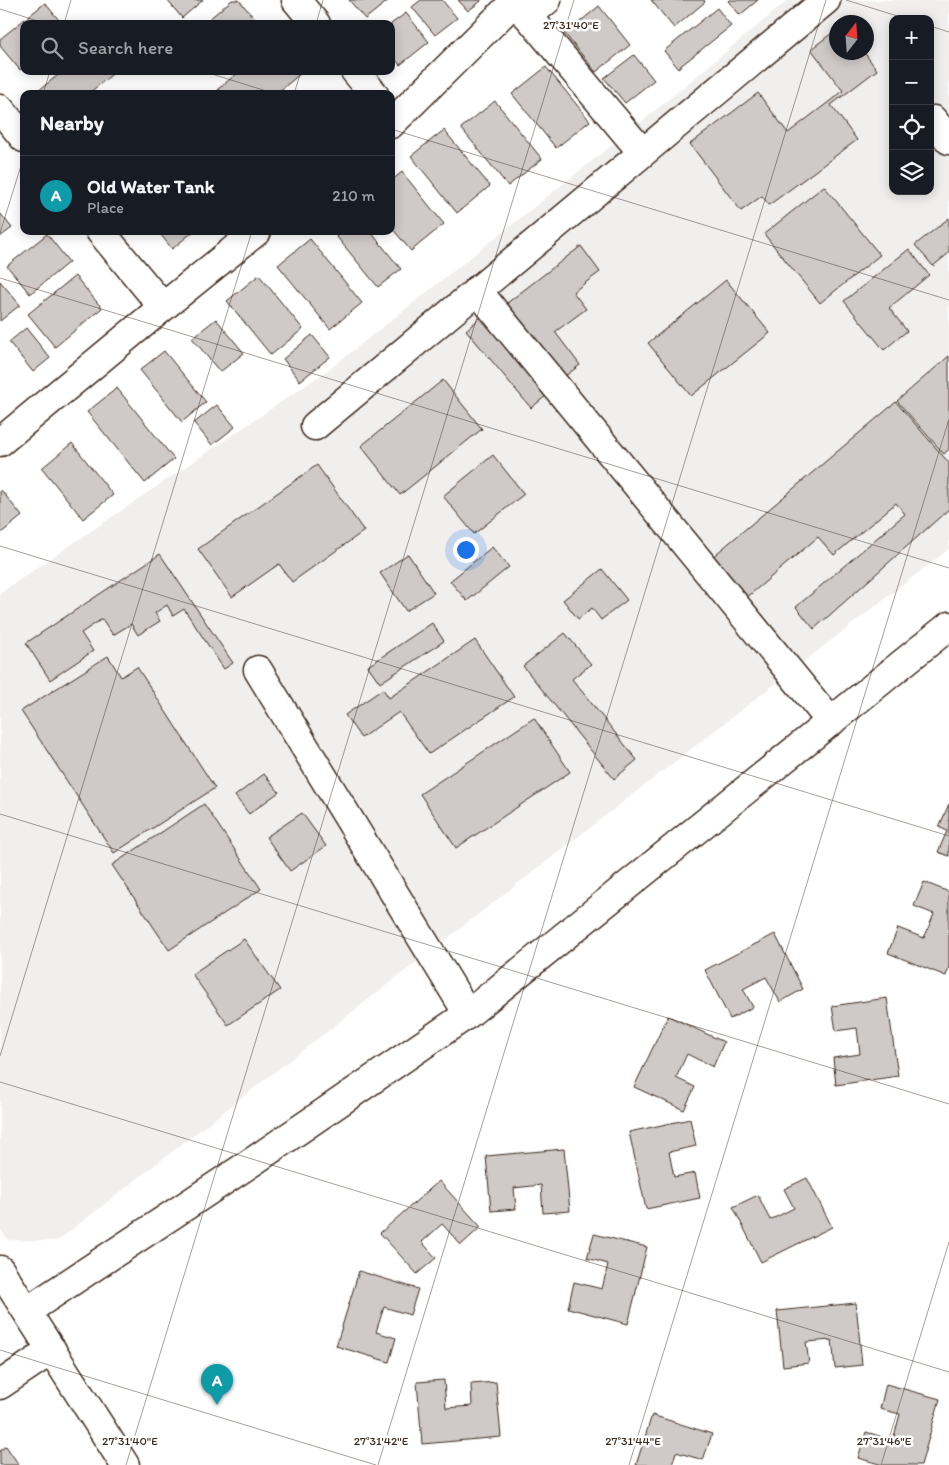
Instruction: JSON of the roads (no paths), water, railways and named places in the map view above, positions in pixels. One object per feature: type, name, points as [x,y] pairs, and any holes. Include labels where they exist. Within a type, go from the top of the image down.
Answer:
[{"type":"street","points":[[296,0],[313,20]]},
{"type":"street","points":[[315,426],[826,0]]},
{"type":"street","points":[[395,118],[525,5],[642,152]]},
{"type":"street","points":[[358,75],[371,90]]},
{"type":"street","points":[[0,109],[20,133]]},
{"type":"street","points":[[103,235],[163,307]]},
{"type":"street","points":[[0,442],[252,235]]},
{"type":"street","points":[[477,290],[831,722]]},
{"type":"street","points":[[27,1312],[255,1160],[468,1014],[949,626]]},
{"type":"street","points":[[258,670],[468,1014]]},
{"type":"street","points":[[0,1270],[125,1465]]},
{"type":"street","points":[[0,1385],[52,1350]]},
{"type":"place","name":"Old Water Tank","points":[[217,1405]]}]
